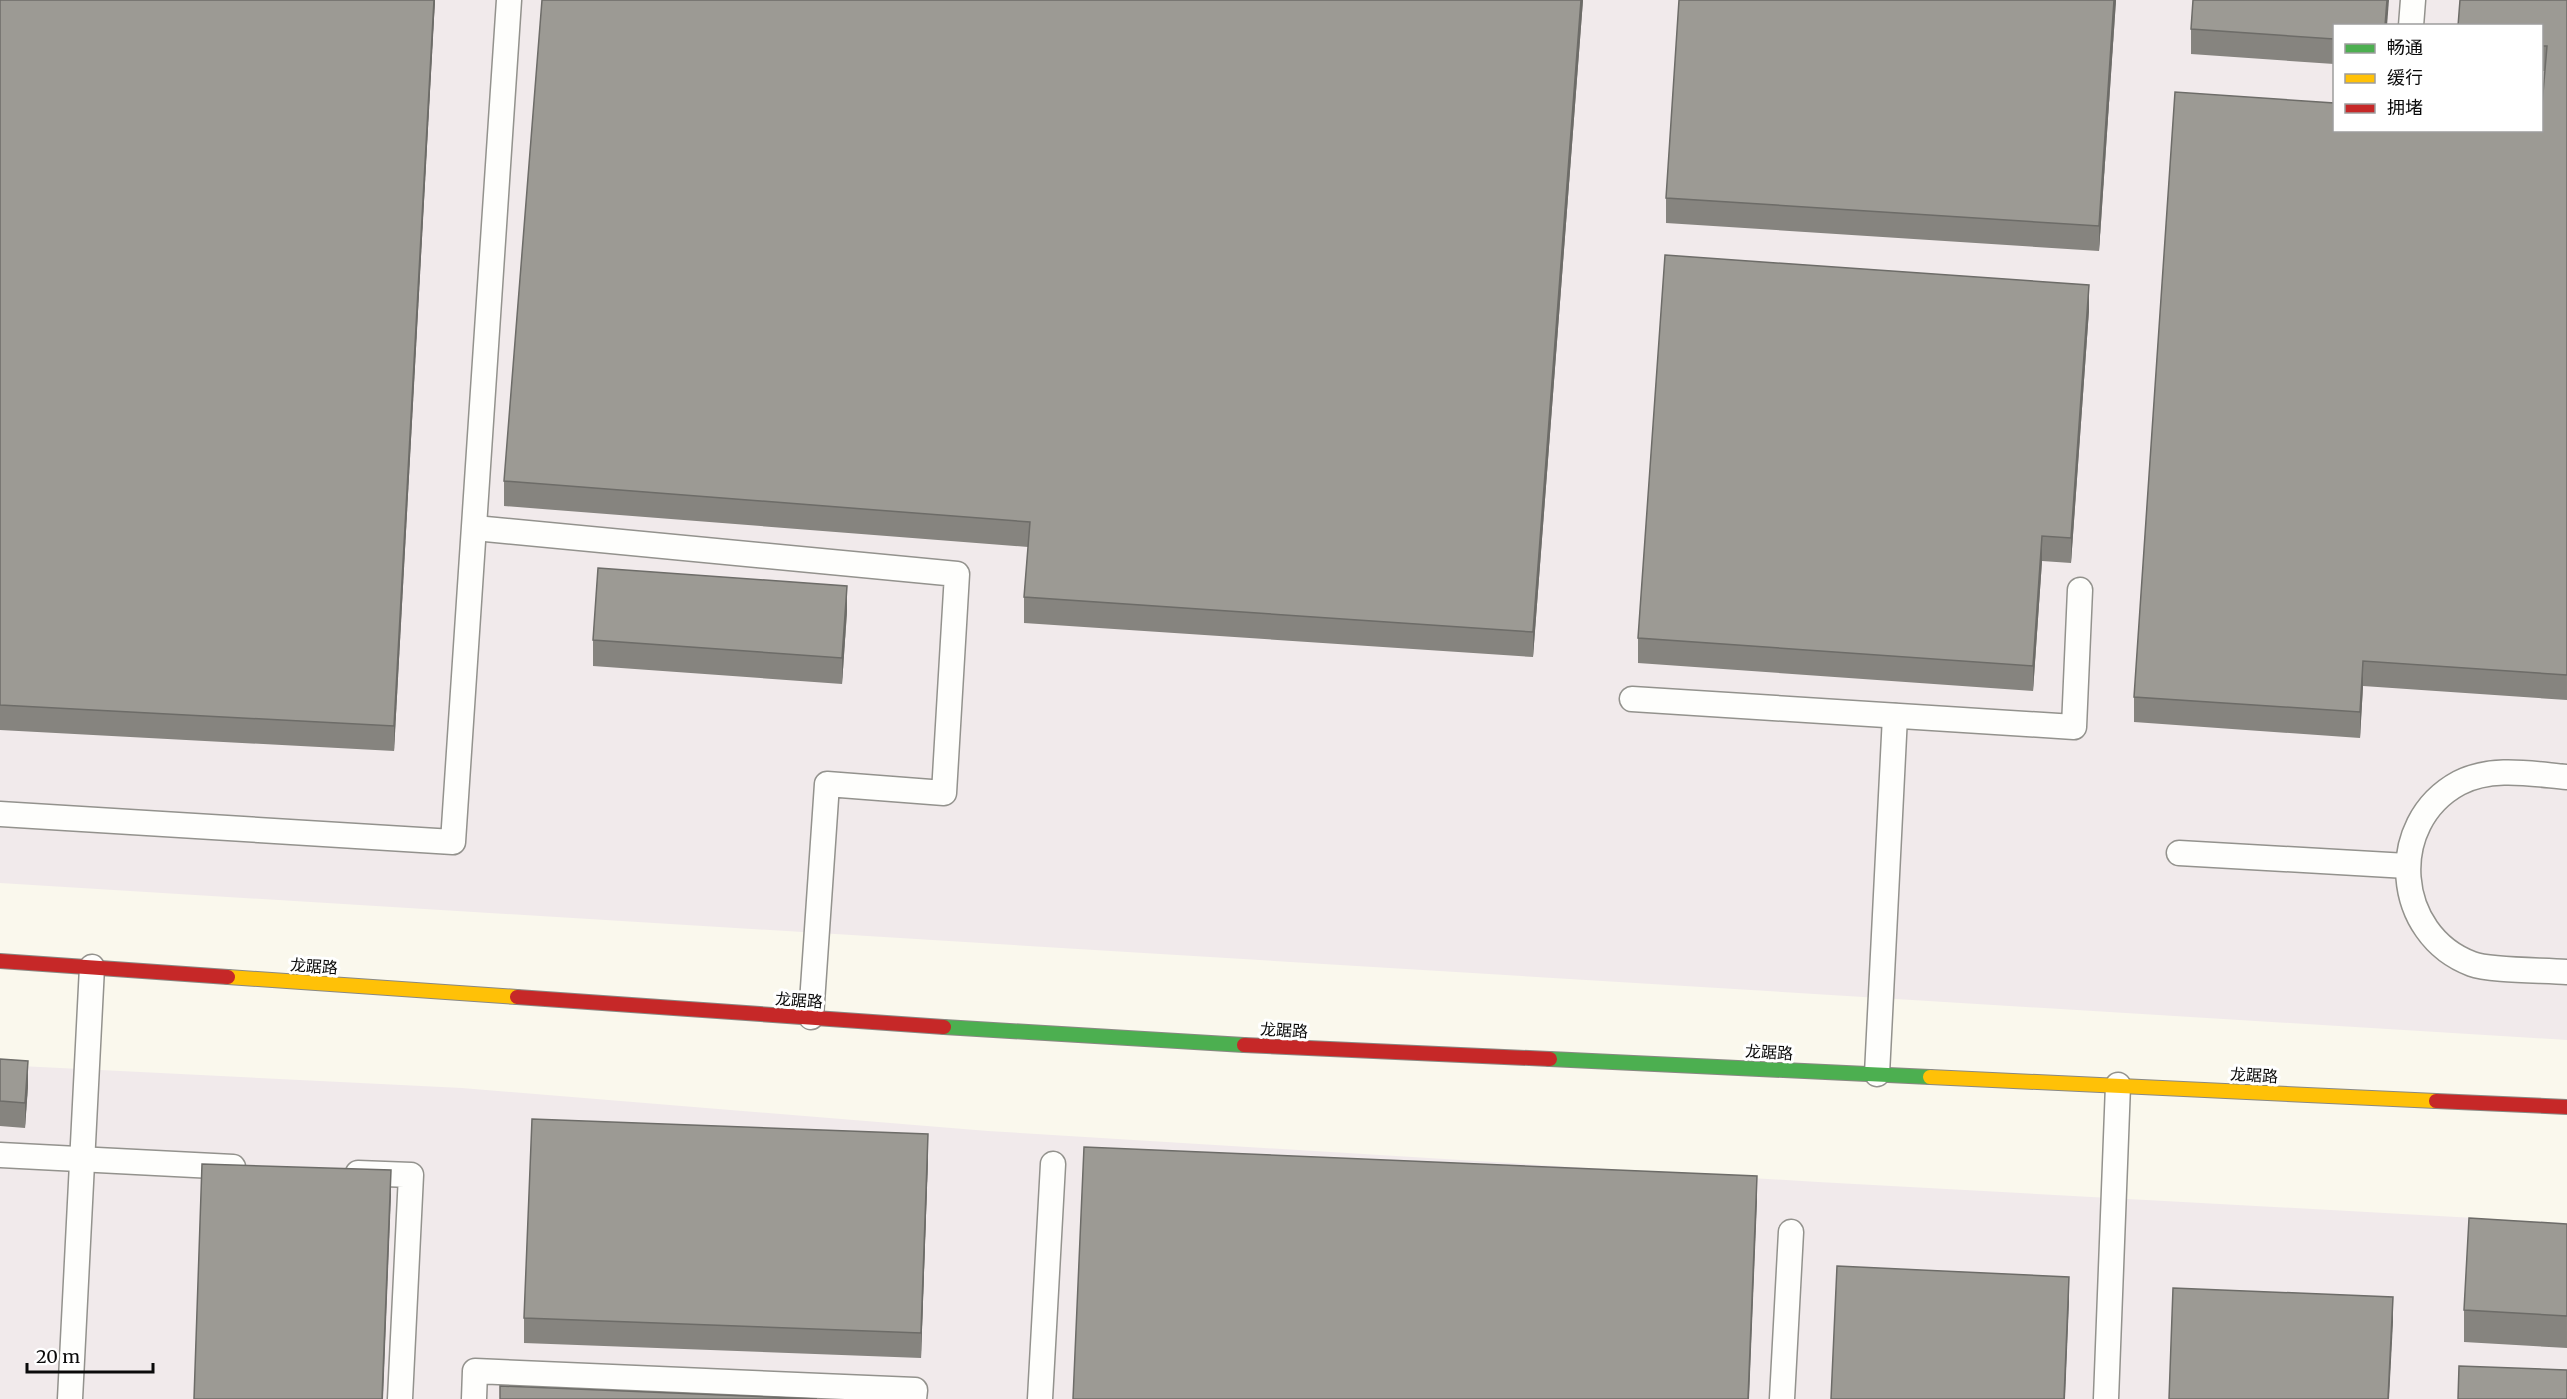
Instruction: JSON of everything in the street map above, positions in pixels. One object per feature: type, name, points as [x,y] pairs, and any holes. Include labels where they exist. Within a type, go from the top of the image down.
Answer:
[{"type":"street","name":"龙踞路","points":[[0,961],[1103,1038],[2567,1107]]},
{"type":"lane","points":[[0,814],[453,842],[508,0]]},
{"type":"lane","points":[[2411,24],[2413,0]]},
{"type":"lane","points":[[475,528],[957,574],[944,792],[827,784],[811,1017]]},
{"type":"lane","points":[[1632,699],[2074,727],[2080,591]]},
{"type":"lane","points":[[1877,1074],[1895,716]]},
{"type":"lane","points":[[2567,777],[2510,772],[2485,775],[2460,783],[2439,797],[2423,817],[2411,840],[2407,866],[2409,891],[2417,916],[2431,937],[2451,954],[2474,965],[2567,972]]},
{"type":"lane","points":[[2179,853],[2407,866]]},
{"type":"lane","points":[[70,1399],[93,967]]},
{"type":"lane","points":[[2106,1399],[2118,1085]]},
{"type":"lane","points":[[0,1155],[258,1168]]},
{"type":"lane","points":[[1040,1399],[1053,1164]]},
{"type":"lane","points":[[340,1172],[411,1175],[400,1399]]},
{"type":"lane","points":[[1782,1399],[1791,1232]]},
{"type":"lane","points":[[474,1399],[475,1371],[915,1390],[914,1399]]},
{"type":"shaded area","points":[[0,0],[2567,0],[2567,1040],[0,883]]},
{"type":"shaded area","points":[[0,1065],[462,1088],[988,1131],[1818,1182],[2567,1223],[2567,1399],[0,1399]]},
{"type":"building","points":[[0,0],[434,0],[394,726],[0,705]]},
{"type":"building","points":[[542,0],[1581,0],[1533,632],[1024,597],[1030,522],[504,481]]},
{"type":"building","points":[[1679,0],[2114,0],[2099,226],[1666,198]]},
{"type":"building","points":[[2193,0],[2387,0],[2385,24],[2333,24],[2333,39],[2191,29]]},
{"type":"building","points":[[2460,0],[2567,0],[2567,675],[2363,661],[2360,712],[2134,697],[2175,92],[2333,103],[2333,132],[2543,132],[2547,46],[2543,46],[2543,24],[2458,24]]},
{"type":"building","points":[[1665,255],[2089,285],[2071,538],[2042,536],[2033,666],[1638,638]]},
{"type":"building","points":[[598,568],[847,586],[842,658],[593,640]]},
{"type":"building","points":[[0,1059],[28,1061],[25,1103],[0,1101]]},
{"type":"building","points":[[532,1119],[928,1134],[921,1333],[524,1318]]},
{"type":"building","points":[[1084,1147],[1757,1176],[1748,1399],[1073,1399]]},
{"type":"building","points":[[202,1164],[391,1170],[382,1399],[194,1399]]},
{"type":"building","points":[[2469,1218],[2567,1224],[2567,1316],[2464,1310]]},
{"type":"building","points":[[1837,1266],[2069,1277],[2064,1399],[1831,1399]]},
{"type":"building","points":[[2173,1288],[2393,1297],[2388,1399],[2169,1399]]},
{"type":"building","points":[[2459,1366],[2567,1370],[2567,1399],[2458,1399]]},
{"type":"building","points":[[500,1386],[817,1399],[500,1399]]},
{"type":"traffic: fast","points":[[944,1027],[1244,1045]]},
{"type":"traffic: fast","points":[[1550,1059],[1930,1077]]},
{"type":"traffic: slow","points":[[228,977],[517,997]]},
{"type":"traffic: slow","points":[[1930,1077],[2436,1101]]},
{"type":"traffic: jam","points":[[0,961],[228,977]]},
{"type":"traffic: jam","points":[[517,997],[944,1027]]},
{"type":"traffic: jam","points":[[1244,1045],[1550,1059]]},
{"type":"traffic: jam","points":[[2436,1101],[2567,1107]]}]
